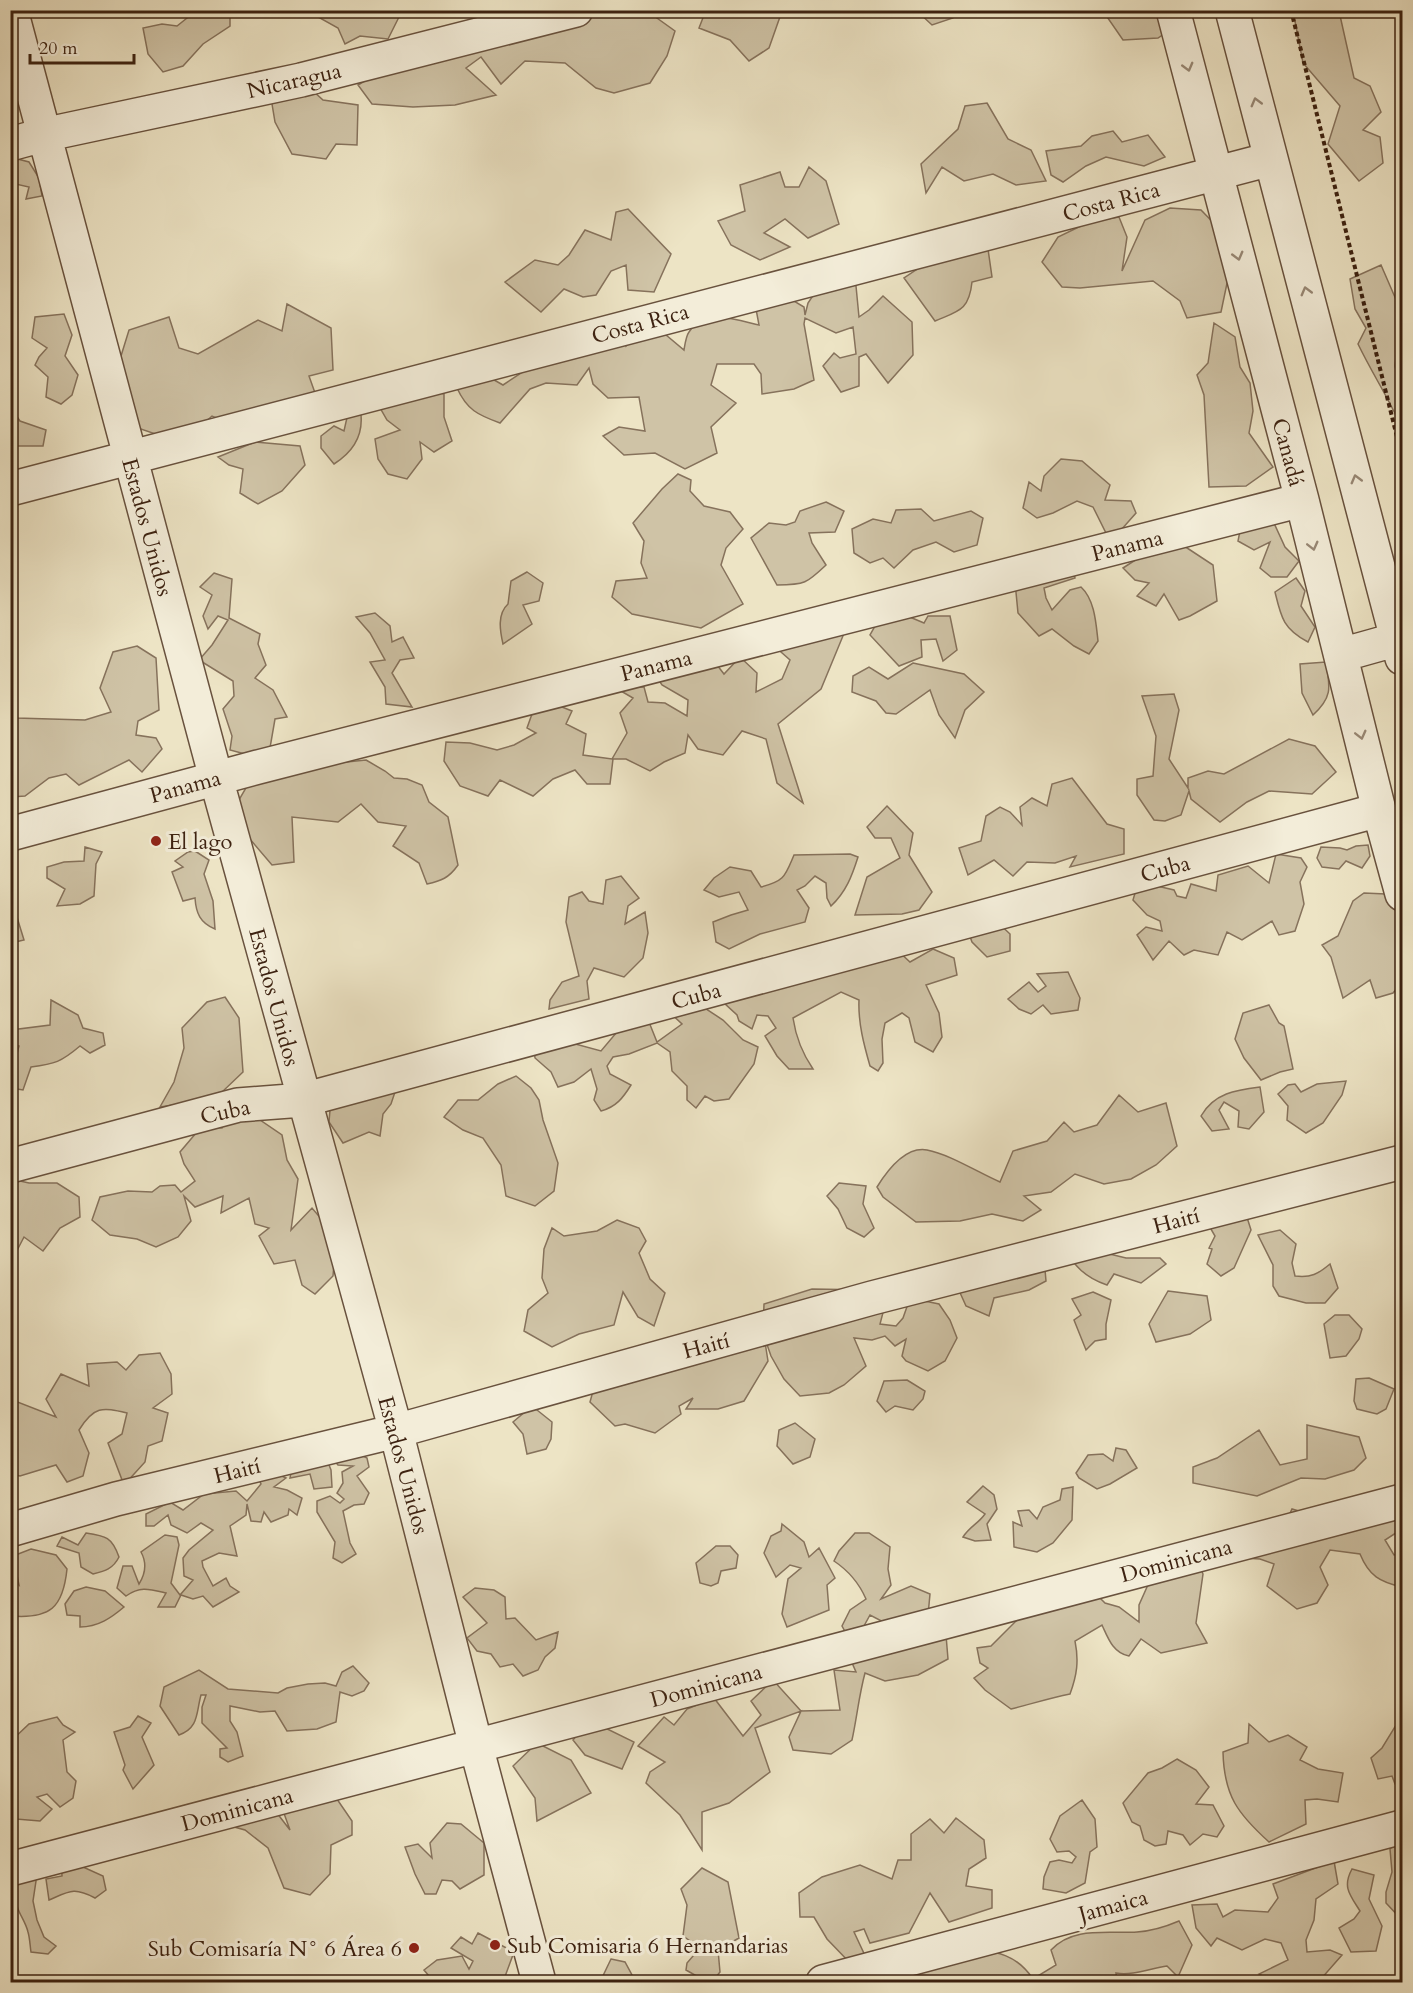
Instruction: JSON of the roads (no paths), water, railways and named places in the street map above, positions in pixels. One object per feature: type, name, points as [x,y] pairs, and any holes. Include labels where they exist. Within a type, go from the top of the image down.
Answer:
[{"type":"street","name":"Estados Unidos","points":[[11,10],[303,1100],[396,1431],[539,1983]]},
{"type":"street","name":"Nicaragua","points":[[10,144],[301,80],[576,10]]},
{"type":"street","name":"Canadá","points":[[1173,10],[1302,500],[1402,894]]},
{"type":"street","points":[[1232,10],[1400,648],[1341,655]]},
{"type":"street","name":"Costa Rica","points":[[10,489],[1270,159]]},
{"type":"street","name":"Panama","points":[[10,834],[216,778],[1302,500]]},
{"type":"street","name":"Cuba","points":[[10,1166],[238,1105],[303,1100],[1379,810]]},
{"type":"street","name":"Haití","points":[[10,1530],[116,1499],[396,1431],[872,1298],[1402,1161]]},
{"type":"street","name":"Dominicana","points":[[10,1869],[1402,1501]]},
{"type":"street","name":"Jamaica","points":[[823,1983],[1402,1827]]},
{"type":"place","name":"El lago","points":[[156,841]]},
{"type":"place","name":"Sub Comisaria 6 Hernandarias","points":[[495,1945]]},
{"type":"place","name":"Sub Comisaría N° 6 Área 6","points":[[414,1948]]}]
